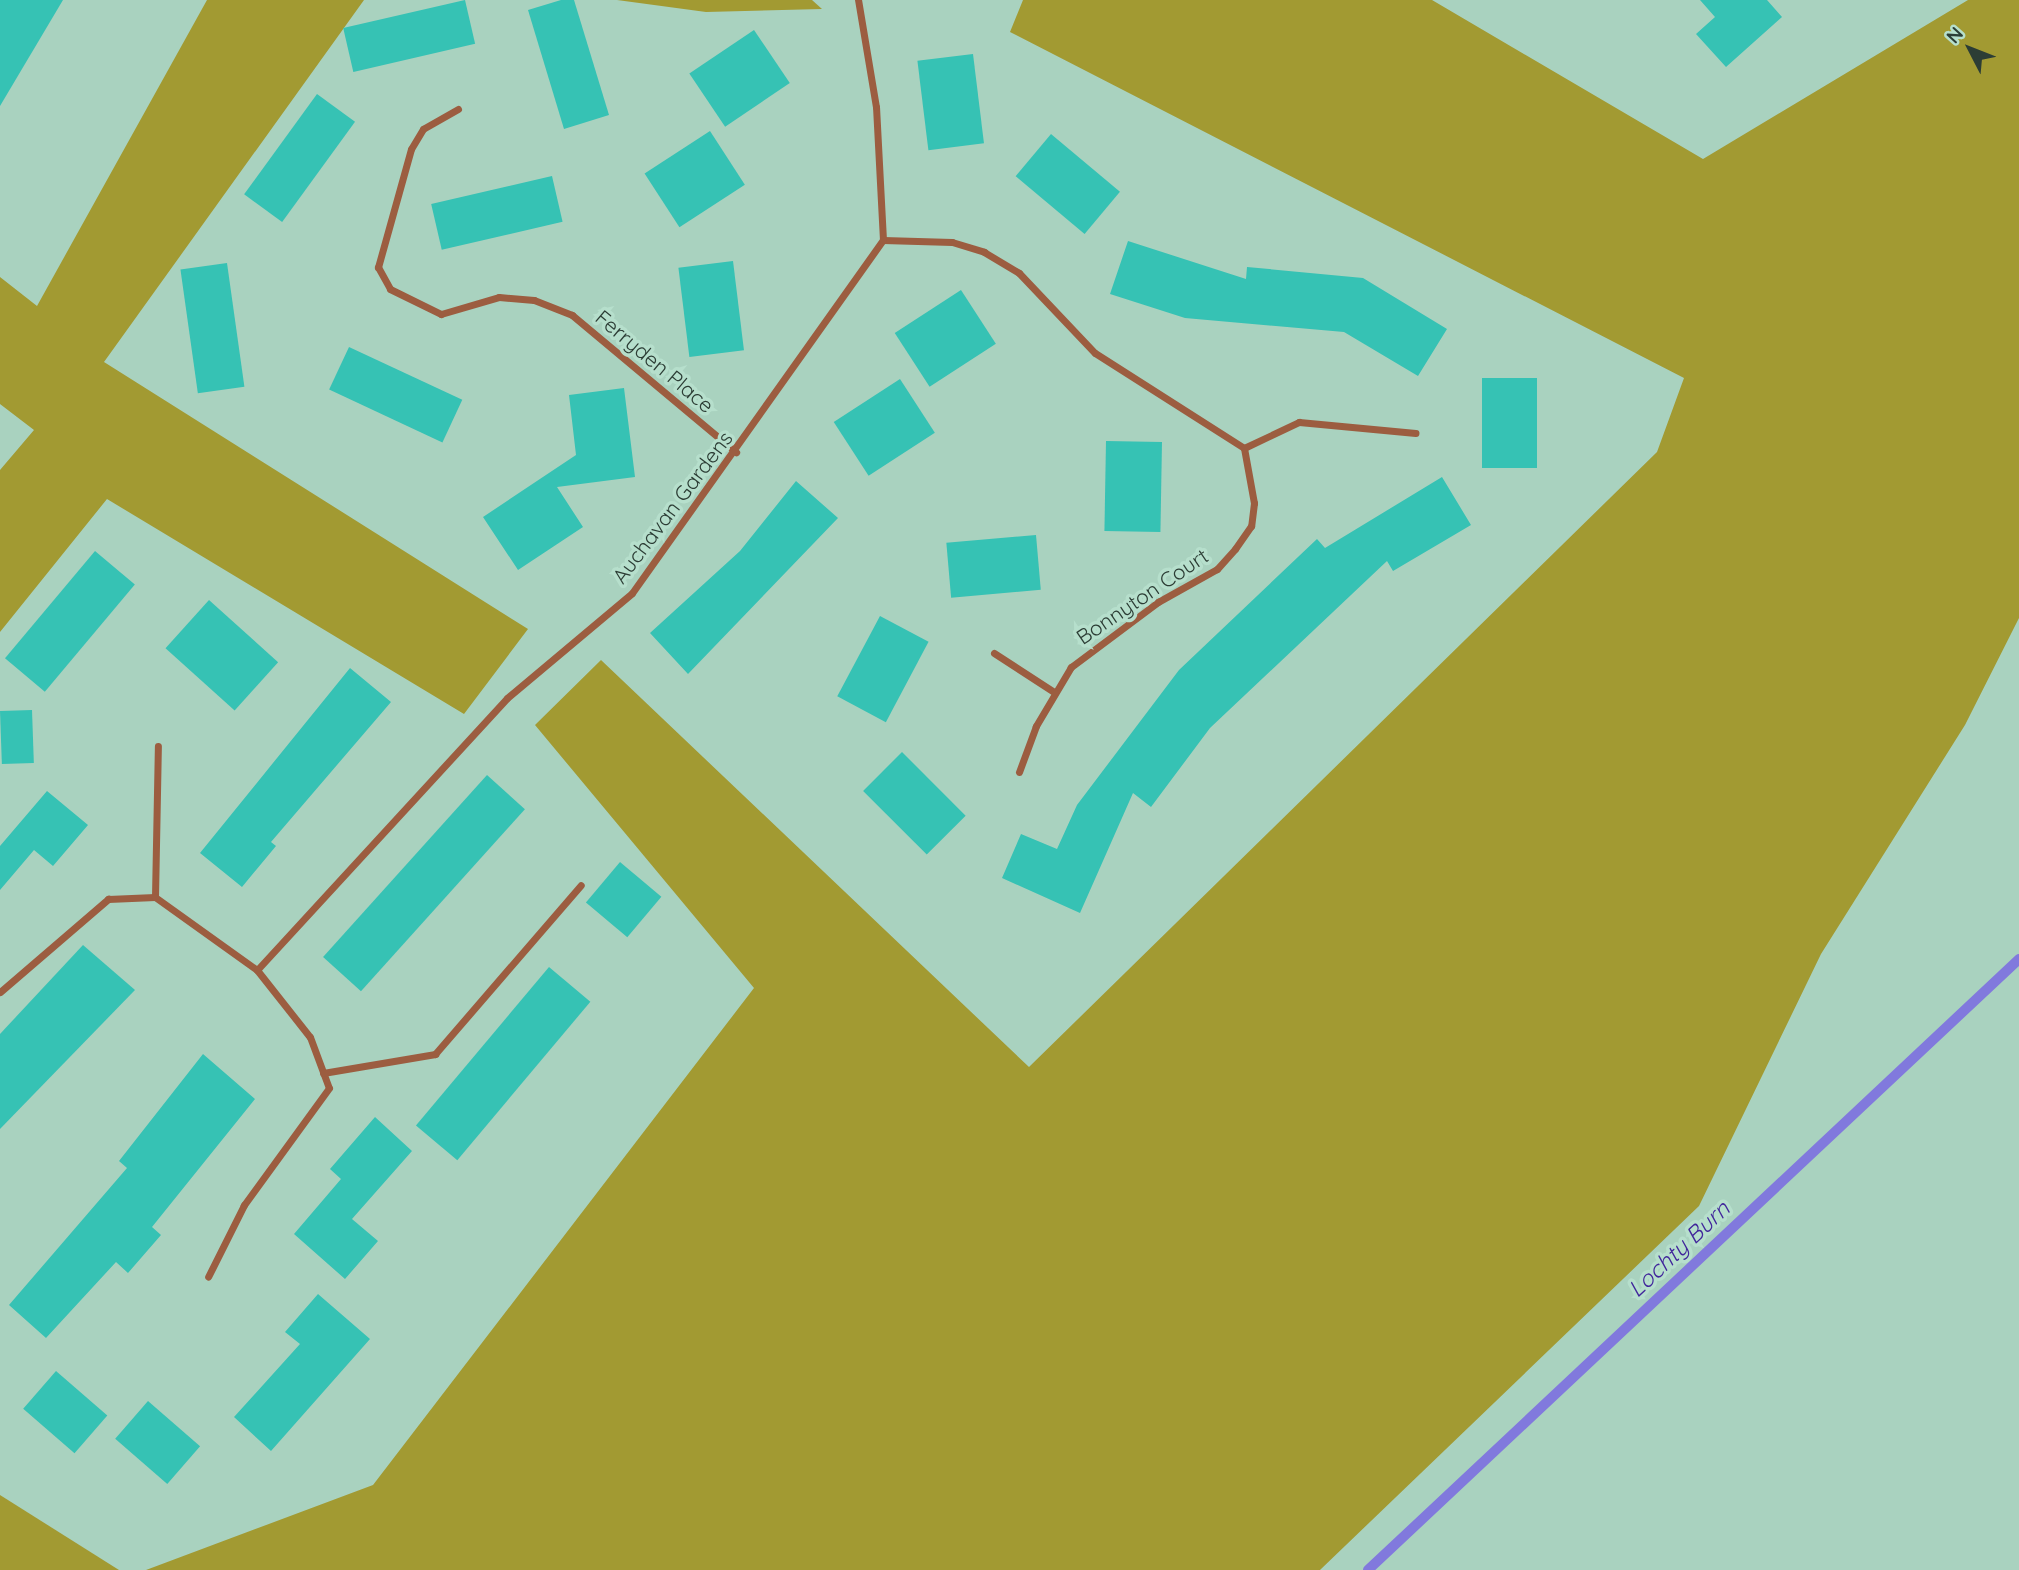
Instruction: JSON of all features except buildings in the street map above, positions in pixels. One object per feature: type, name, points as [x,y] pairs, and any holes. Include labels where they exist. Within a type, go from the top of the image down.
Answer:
[{"type":"street","points":[[858,0],[876,107],[883,240],[952,242],[984,252],[1019,273],[1095,353],[1244,447],[1299,422],[1415,433]]},
{"type":"street","name":"Ferryden Place","points":[[458,109],[423,129],[411,149],[378,267],[390,289],[441,314],[499,298],[534,300],[572,314],[736,452]]},
{"type":"street","name":"Auchavan Gardens","points":[[257,970],[507,698],[632,593],[736,452],[883,240]]},
{"type":"street","name":"Bonnyton Court","points":[[1019,772],[1054,692],[1071,667],[1105,638],[1217,569],[1251,526],[1254,503],[1244,447]]},
{"type":"street","points":[[994,653],[1054,692]]},
{"type":"street","points":[[155,897],[158,746]]},
{"type":"street","points":[[323,1073],[435,1054],[581,885]]},
{"type":"street","points":[[0,992],[108,899],[155,897],[257,970],[310,1037],[329,1088],[244,1205],[208,1277]]},
{"type":"shaded area","points":[[207,0],[364,0],[104,362],[528,629],[464,714],[107,499],[0,632],[0,470],[34,430],[0,404],[0,277],[37,306]]},
{"type":"shaded area","points":[[617,0],[812,0],[822,9],[706,12]]},
{"type":"shaded area","points":[[1023,0],[1432,0],[1703,159],[1968,0],[2019,0],[2019,618],[1965,725],[1821,954],[1699,1206],[1320,1570],[146,1570],[373,1485],[754,988],[535,725],[601,660],[1029,1067],[1657,452],[1684,378],[1010,32]]},
{"type":"shaded area","points":[[0,1495],[119,1570],[0,1570]]},
{"type":"waterway","name":"Lochty Burn","points":[[1368,1570],[2019,959]]}]
